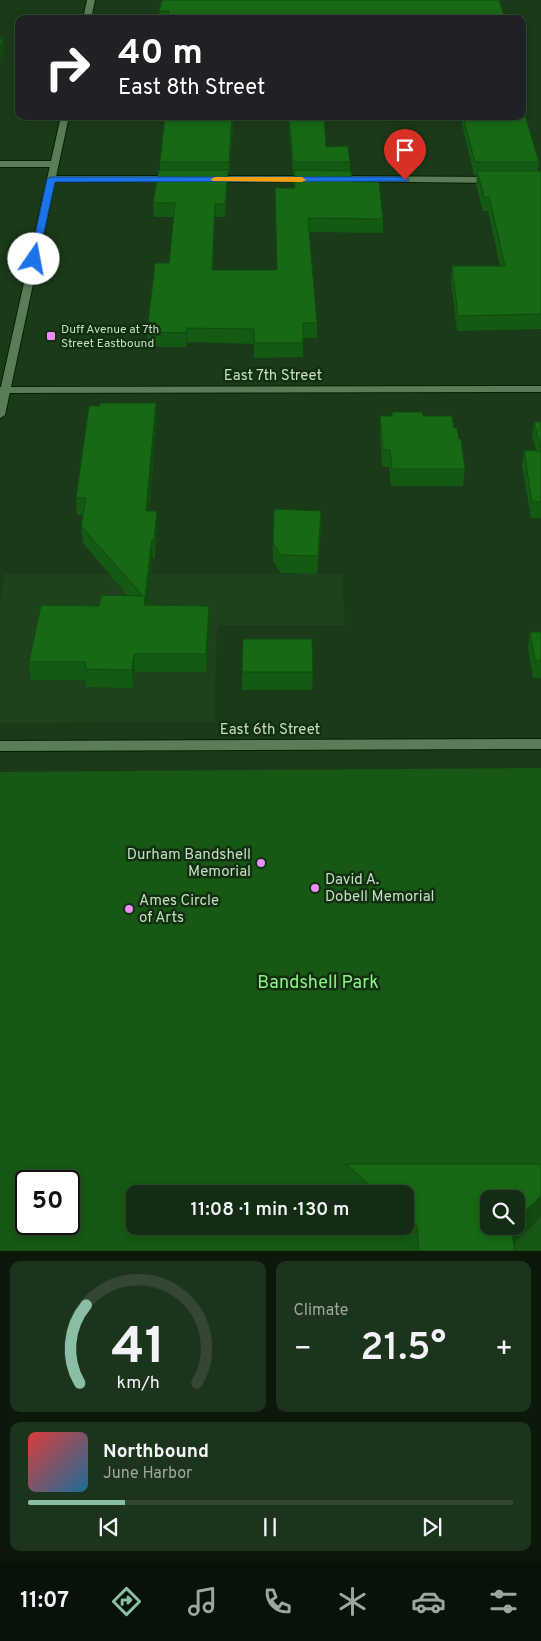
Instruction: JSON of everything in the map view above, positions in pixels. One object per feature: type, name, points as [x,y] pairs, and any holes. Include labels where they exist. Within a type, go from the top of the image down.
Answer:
[{"type":"street","points":[[88,15],[91,0]]},
{"type":"street","points":[[0,415],[3,390],[65,120]]},
{"type":"street","points":[[0,164],[55,164]]},
{"type":"street","points":[[51,179],[184,179]]},
{"type":"street","points":[[204,179],[501,180]]},
{"type":"street","name":"East 7th Street","points":[[3,390],[541,389]]},
{"type":"street","name":"East 6th Street","points":[[0,746],[541,744]]},
{"type":"shaded area","points":[[5,574],[342,574],[345,625],[217,625],[214,722],[0,723],[0,599]]},
{"type":"green space","name":"Bandshell Park","points":[[541,768],[541,1251],[0,1251],[0,772]]},
{"type":"building","points":[[162,0],[499,0],[504,15],[168,15],[169,11],[159,11]]},
{"type":"building","points":[[526,118],[539,162],[475,162],[464,120],[526,120]]},
{"type":"building","points":[[165,120],[232,120],[229,162],[160,162]]},
{"type":"building","points":[[289,120],[324,120],[326,147],[348,146],[350,162],[293,162]]},
{"type":"building","points":[[159,170],[228,170],[225,204],[215,204],[212,270],[277,270],[275,188],[295,188],[294,170],[351,171],[353,182],[379,182],[383,219],[308,218],[317,323],[303,323],[303,343],[254,343],[254,329],[187,328],[186,333],[147,332],[155,263],[169,263],[175,203],[153,203]]},
{"type":"building","points":[[477,171],[541,171],[541,314],[458,316],[452,266],[505,266],[489,197],[484,197]]},
{"type":"building","points":[[100,403],[156,403],[146,511],[157,511],[144,605],[209,606],[206,654],[134,654],[132,670],[85,669],[86,662],[29,662],[41,605],[99,606],[101,595],[143,596],[81,526],[86,498],[76,498],[89,406],[100,406]]},
{"type":"building","points":[[392,412],[422,412],[423,416],[452,416],[454,428],[457,428],[459,439],[461,439],[465,469],[392,469],[390,450],[383,450],[380,416],[392,416]]},
{"type":"building","points":[[534,422],[541,422],[541,448]]},
{"type":"building","points":[[524,450],[541,451],[541,502],[532,502]]},
{"type":"building","points":[[274,509],[321,511],[318,556],[281,555],[273,543]]},
{"type":"building","points":[[530,632],[541,632],[541,661],[535,661]]},
{"type":"building","points":[[243,639],[312,639],[313,672],[242,672]]},
{"type":"building","points":[[346,1164],[541,1164],[541,1196],[525,1211],[525,1190],[480,1190],[480,1235],[512,1235],[515,1251],[419,1251],[417,1226],[414,1223],[414,1185],[370,1185]]},
{"type":"slow traffic","points":[[215,179],[302,180]]},
{"type":"place","name":"Duff Avenue at 7th Street Eastbound","points":[[51,336]]},
{"type":"place","name":"Durham Bandshell Memorial","points":[[261,863]]},
{"type":"place","name":"David A. Dobell Memorial","points":[[315,888]]},
{"type":"place","name":"Ames Circle of Arts","points":[[129,909]]},
{"type":"route","points":[[34,259],[51,179],[405,180]]}]
